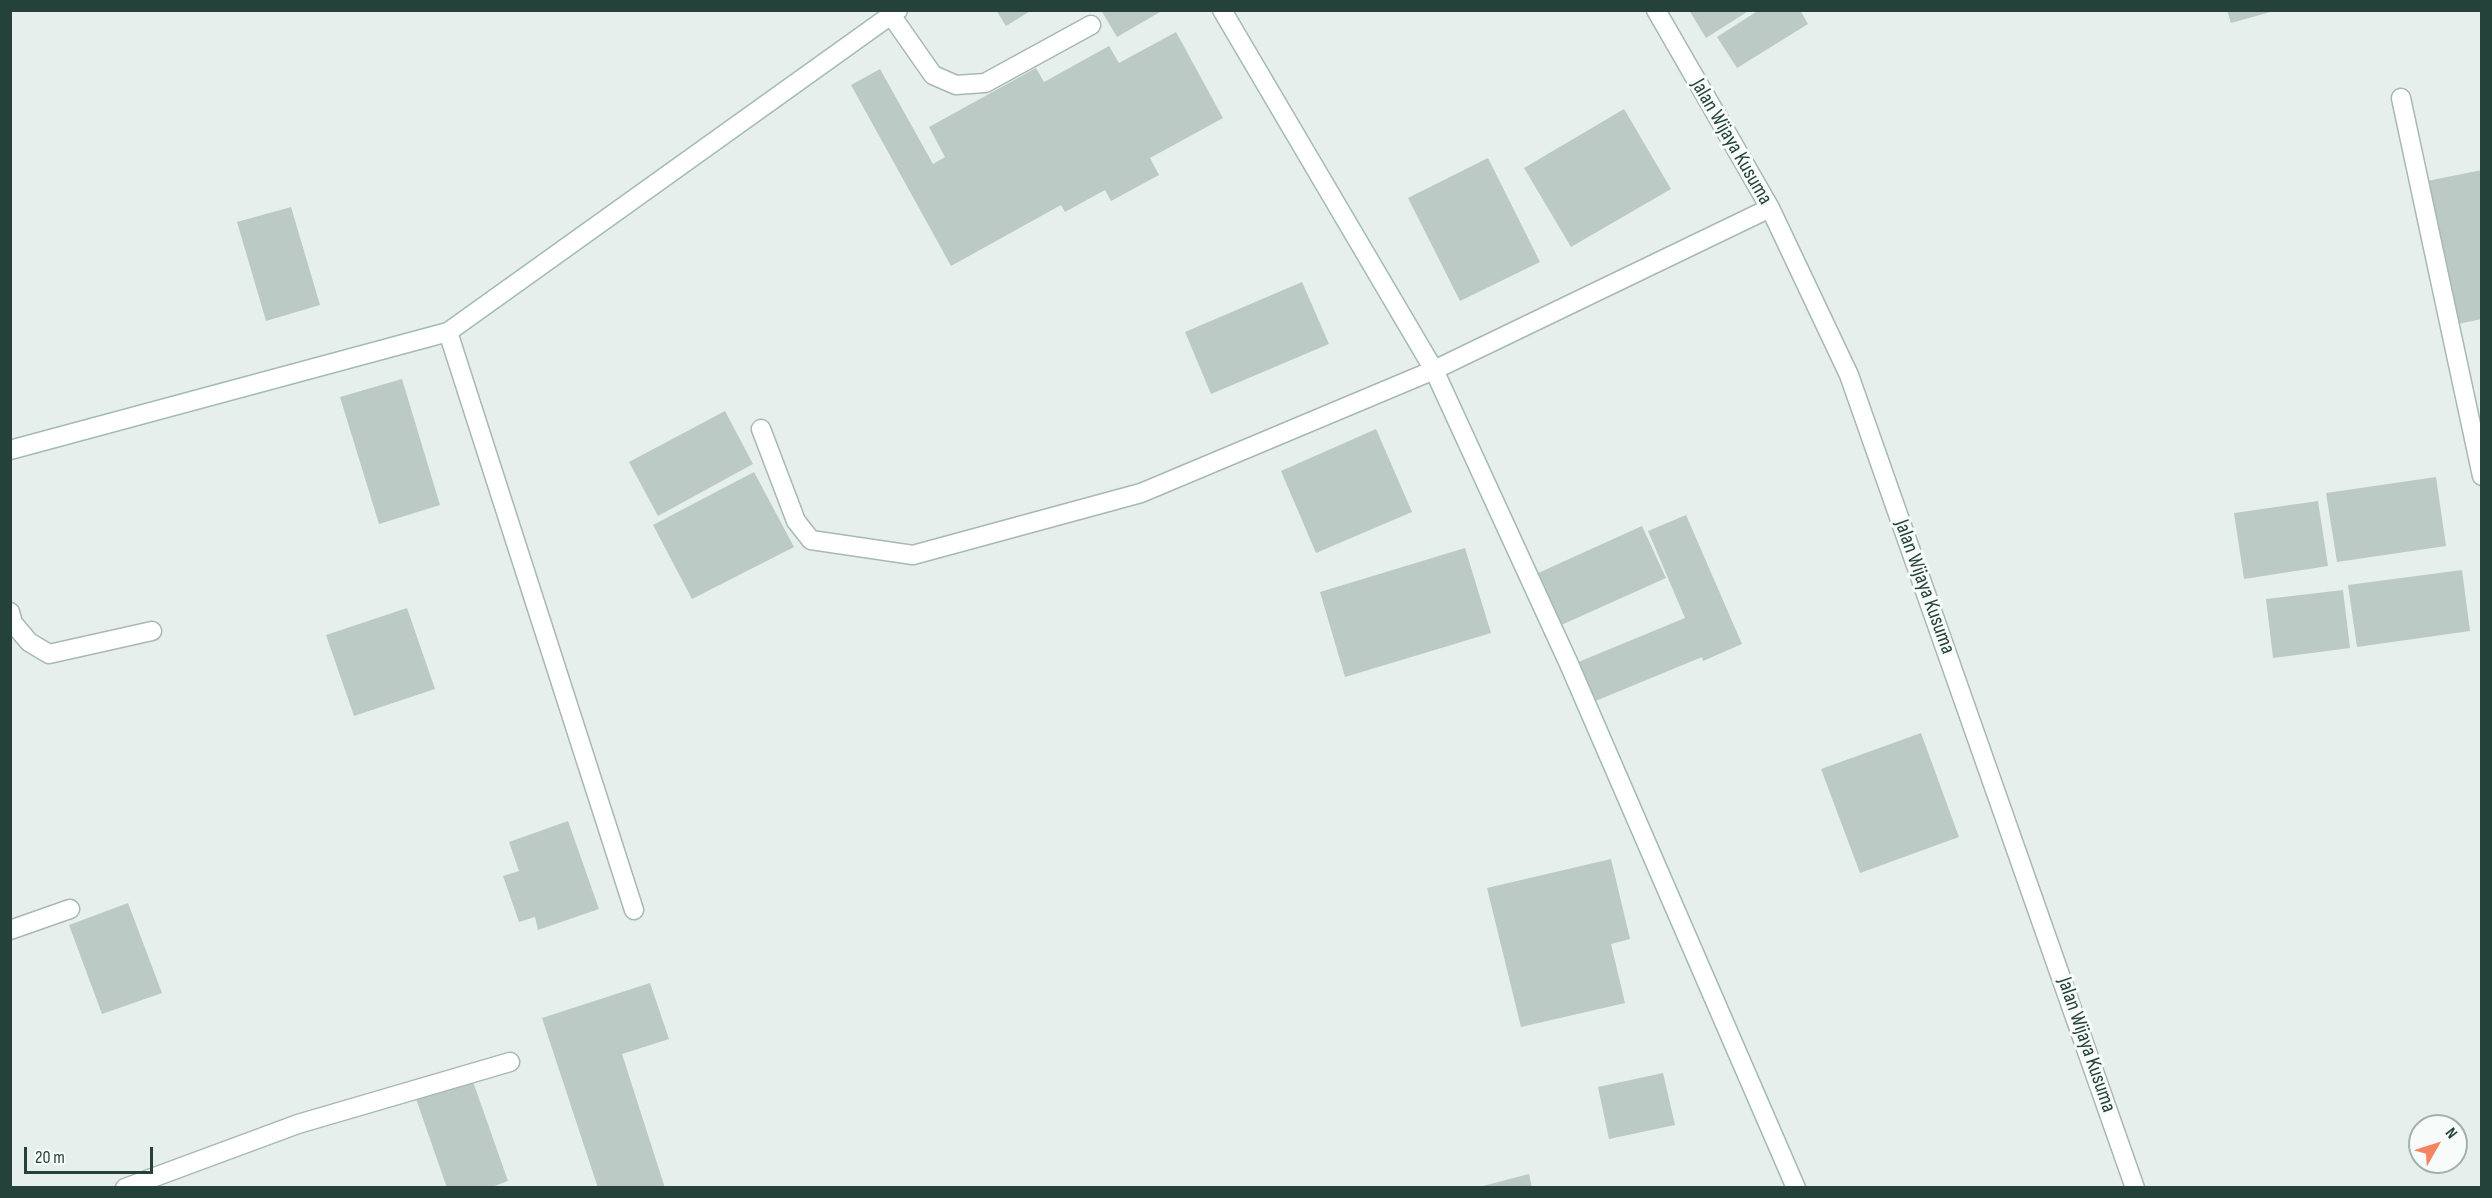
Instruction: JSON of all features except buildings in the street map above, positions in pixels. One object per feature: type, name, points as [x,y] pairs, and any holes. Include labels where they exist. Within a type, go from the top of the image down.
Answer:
[{"type":"street","points":[[1222,10],[1434,370],[1569,664],[1796,1188]]},
{"type":"street","name":"Jalan Wijaya Kusuma","points":[[1656,10],[1770,208],[1849,375],[2136,1188]]},
{"type":"street","points":[[10,450],[448,332],[894,13],[933,75],[956,85],[985,83],[1091,25]]},
{"type":"street","points":[[2401,98],[2481,476]]},
{"type":"street","points":[[761,429],[796,521],[811,540],[913,555],[1141,492],[1434,370],[1770,208]]},
{"type":"street","points":[[448,332],[634,910]]},
{"type":"street","points":[[10,612],[13,623],[28,642],[49,654],[152,631]]},
{"type":"street","points":[[10,930],[70,909]]},
{"type":"street","points":[[125,1188],[298,1124],[510,1062]]}]
